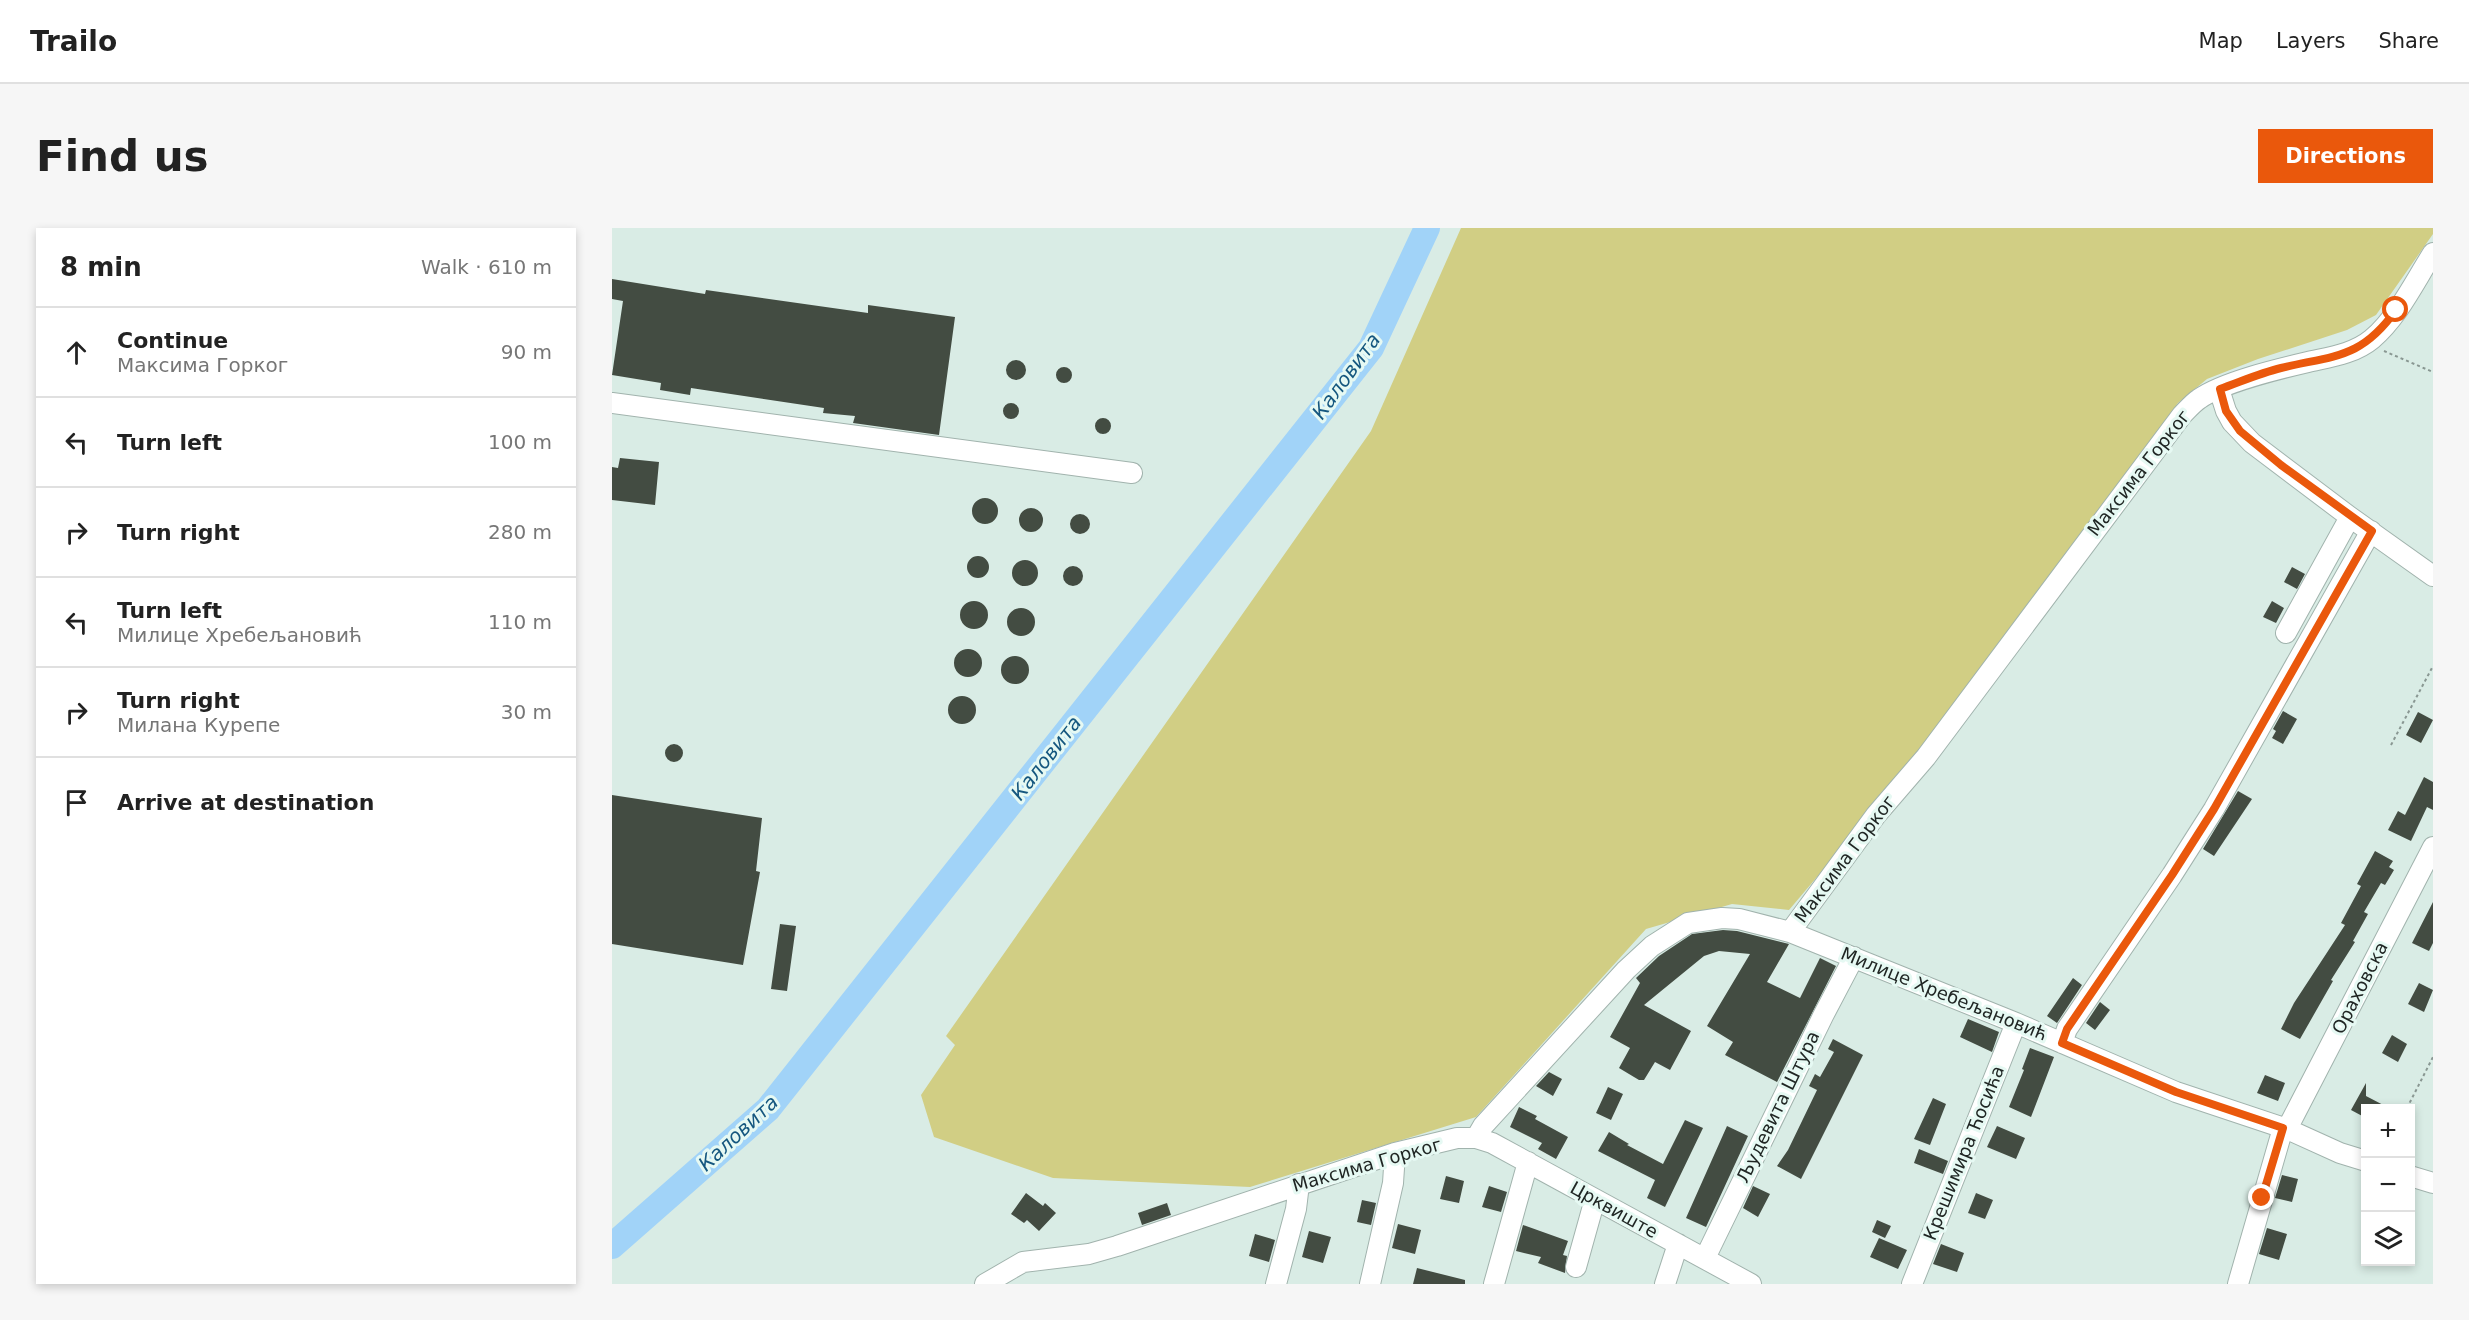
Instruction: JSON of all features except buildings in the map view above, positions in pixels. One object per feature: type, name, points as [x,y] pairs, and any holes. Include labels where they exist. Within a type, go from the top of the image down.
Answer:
[{"type":"street","name":"Максима Горког","points":[[985,1284],[1023,1262],[1089,1254],[1395,1153],[1457,1138],[1476,1138],[1483,1126],[1626,970],[1671,932],[1689,923],[1722,918],[1791,932],[1876,815],[1926,757],[2166,435],[2198,399],[2278,369],[2343,354],[2371,340],[2382,329],[2433,253]]},
{"type":"street","points":[[2220,389],[2226,411],[2240,431],[2350,517],[2433,576]]},
{"type":"street","points":[[612,403],[1132,473]]},
{"type":"street","points":[[2286,633],[2350,517]]},
{"type":"street","points":[[2062,1043],[2067,1029],[2214,809],[2372,531]]},
{"type":"street","name":"Ораховска","points":[[2238,1284],[2285,1129],[2433,847]]},
{"type":"street","name":"Милице Хребељановић","points":[[1791,932],[2016,1023],[2176,1092],[2285,1129],[2340,1153],[2361,1159]]},
{"type":"street","name":"Људевита Штура","points":[[1705,1258],[1822,1016],[1854,957]]},
{"type":"street","name":"Крешимира Ћосића","points":[[1912,1284],[2016,1023]]},
{"type":"street","name":"Црквиште","points":[[1476,1138],[1492,1143],[1528,1162],[1751,1284]]},
{"type":"street","points":[[1370,1284],[1393,1183],[1395,1153]]},
{"type":"street","points":[[1494,1284],[1528,1162]]},
{"type":"street","points":[[2415,1178],[2433,1183]]},
{"type":"street","points":[[1276,1284],[1296,1209],[1299,1184]]},
{"type":"street","points":[[1576,1267],[1595,1199]]},
{"type":"street","points":[[1665,1284],[1678,1244]]},
{"type":"path","points":[[2371,340],[2377,347],[2394,357],[2433,372]]},
{"type":"path","points":[[2391,745],[2433,666]]},
{"type":"path","points":[[2409,1104],[2433,1057]]},
{"type":"shaded area","points":[[1461,228],[2433,228],[2433,234],[2376,315],[2347,330],[2258,359],[2207,379],[2178,403],[1933,740],[1789,910],[1732,904],[1646,929],[1476,1117],[1250,1187],[1053,1178],[934,1137],[921,1095],[955,1045],[946,1036],[1371,431]]},
{"type":"waterway","name":"Каловита","points":[[612,1246],[768,1109],[1371,348],[1427,228]]},
{"type":"route","points":[[2262,1198],[2283,1128],[2176,1092],[2062,1043],[2067,1029],[2214,809],[2372,531],[2252,443],[2232,422],[2226,411],[2220,389],[2278,369],[2343,354],[2360,347],[2382,329],[2396,310]]}]
